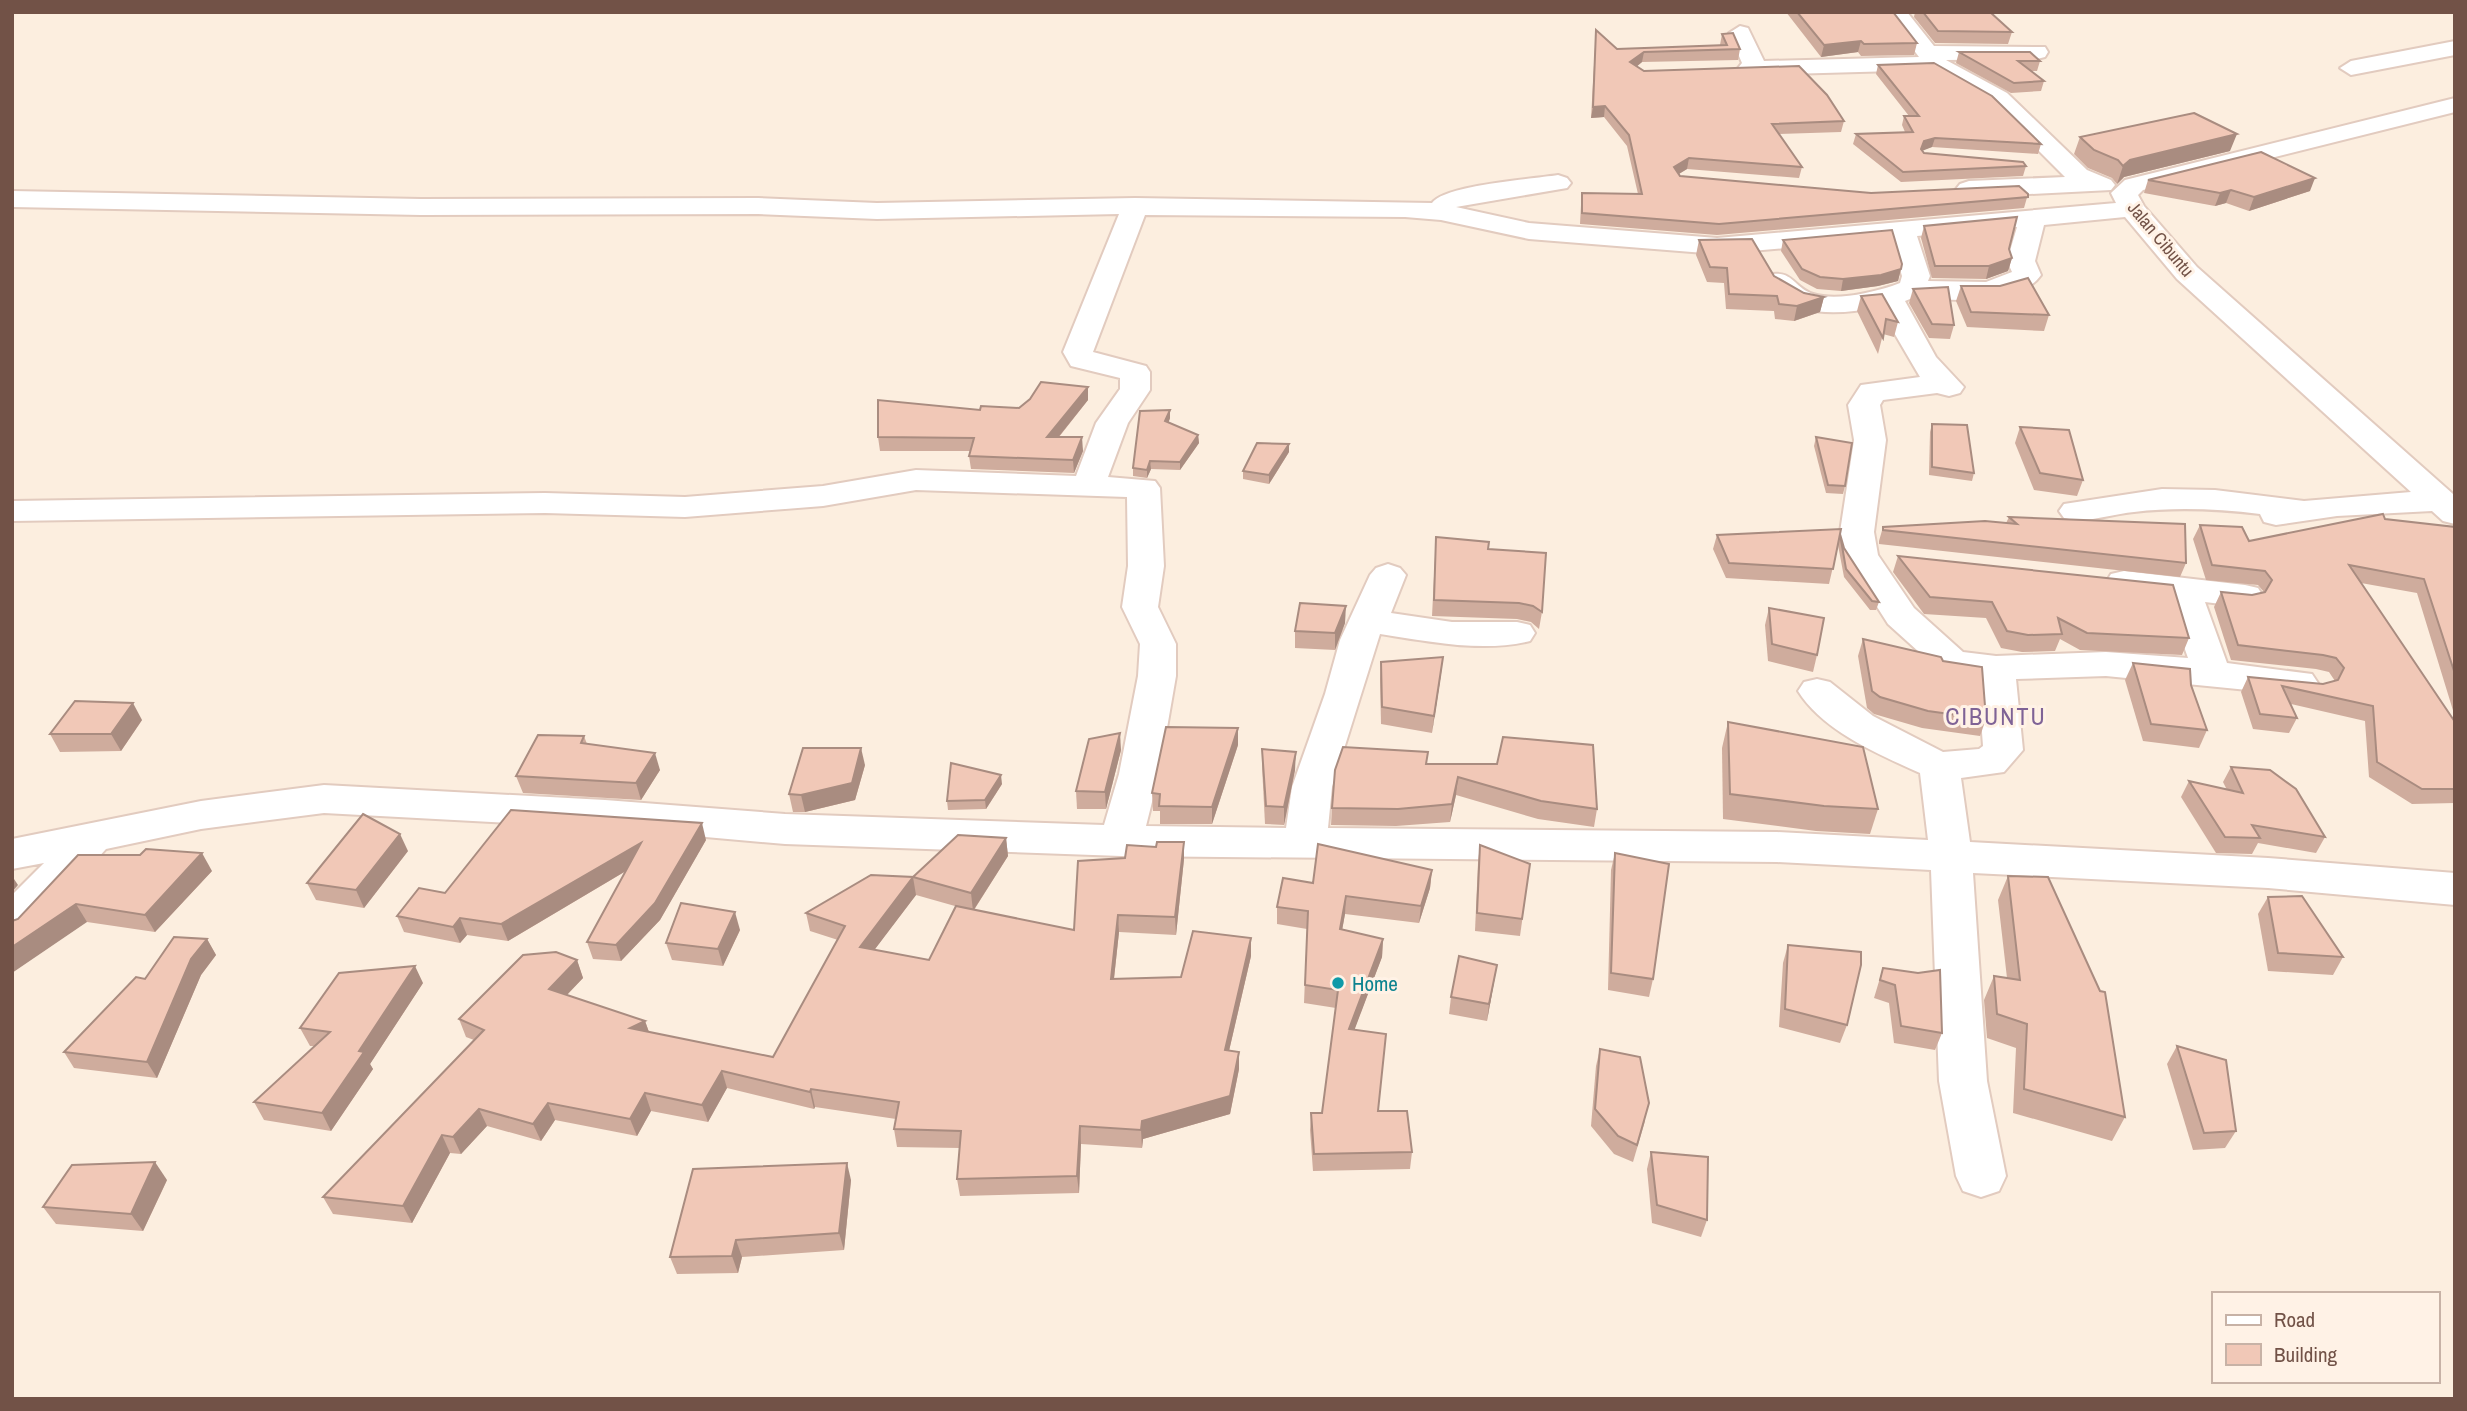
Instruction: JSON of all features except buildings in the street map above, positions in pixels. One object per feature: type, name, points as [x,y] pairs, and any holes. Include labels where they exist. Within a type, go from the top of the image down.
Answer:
[{"type":"street","points":[[1896,12],[1932,58],[1999,98],[2082,178],[2097,183],[2128,201]]},
{"type":"street","points":[[1740,33],[1756,68]]},
{"type":"street","points":[[2351,68],[2455,47]]},
{"type":"street","points":[[1722,69],[2037,52]]},
{"type":"street","points":[[1746,89],[1808,86],[1806,77],[1796,66]]},
{"type":"street","name":"Jalan Cibuntu","points":[[2448,508],[2187,273],[2128,201],[2134,185],[2178,177],[2455,105]]},
{"type":"street","points":[[2026,162],[2064,163]]},
{"type":"street","points":[[1441,212],[1446,202],[1454,199],[1558,183]]},
{"type":"street","points":[[1942,191],[2097,183]]},
{"type":"street","points":[[12,199],[421,207],[758,206],[877,211],[1135,206],[1441,212],[1530,231],[1592,234],[1691,245],[1761,243],[2033,216],[2128,201]]},
{"type":"street","points":[[1089,486],[1104,437],[1119,406],[1135,390],[1136,378],[1135,372],[1082,360],[1079,352],[1135,206]]},
{"type":"street","points":[[1761,243],[1777,280],[1802,300],[1827,304],[1900,292],[1963,293],[2009,287],[2026,275],[2021,261],[2033,216]]},
{"type":"street","points":[[1900,292],[1916,276],[1901,229]]},
{"type":"street","points":[[1900,292],[1935,374],[1872,392],[1864,405],[1870,440],[1857,533],[1861,555],[1901,616],[1930,640],[1939,652],[1952,662],[1996,668],[2106,664],[2315,684]]},
{"type":"street","points":[[12,511],[545,503],[631,510],[709,509],[879,488],[916,480],[1143,488],[1146,566],[1140,607],[1158,644],[1157,676],[1139,774],[1121,841]]},
{"type":"street","points":[[2076,511],[2142,499],[2193,498],[2247,501],[2301,510],[2448,508]]},
{"type":"street","points":[[2250,525],[2301,510]]},
{"type":"street","points":[[1861,555],[1901,560]]},
{"type":"street","points":[[1304,843],[1312,787],[1344,694],[1359,640],[1388,575]]},
{"type":"street","points":[[2098,580],[2245,596]]},
{"type":"street","points":[[2182,589],[2212,673]]},
{"type":"street","points":[[1368,621],[1451,634],[1517,633]]},
{"type":"street","points":[[1817,691],[1857,725],[1892,746],[1939,766],[1990,762],[2003,750],[1996,668]]},
{"type":"street","points":[[1939,766],[1951,855],[1963,1081],[1981,1176]]},
{"type":"street","points":[[12,854],[201,815],[324,799],[605,814],[785,829],[1121,841],[1777,847],[2268,873],[2455,889]]},
{"type":"street","points":[[12,923],[92,838]]},
{"type":"place","name":"Home","points":[[1338,983]]},
{"type":"district","name":"CIBUNTU","points":[[1996,716]]}]
